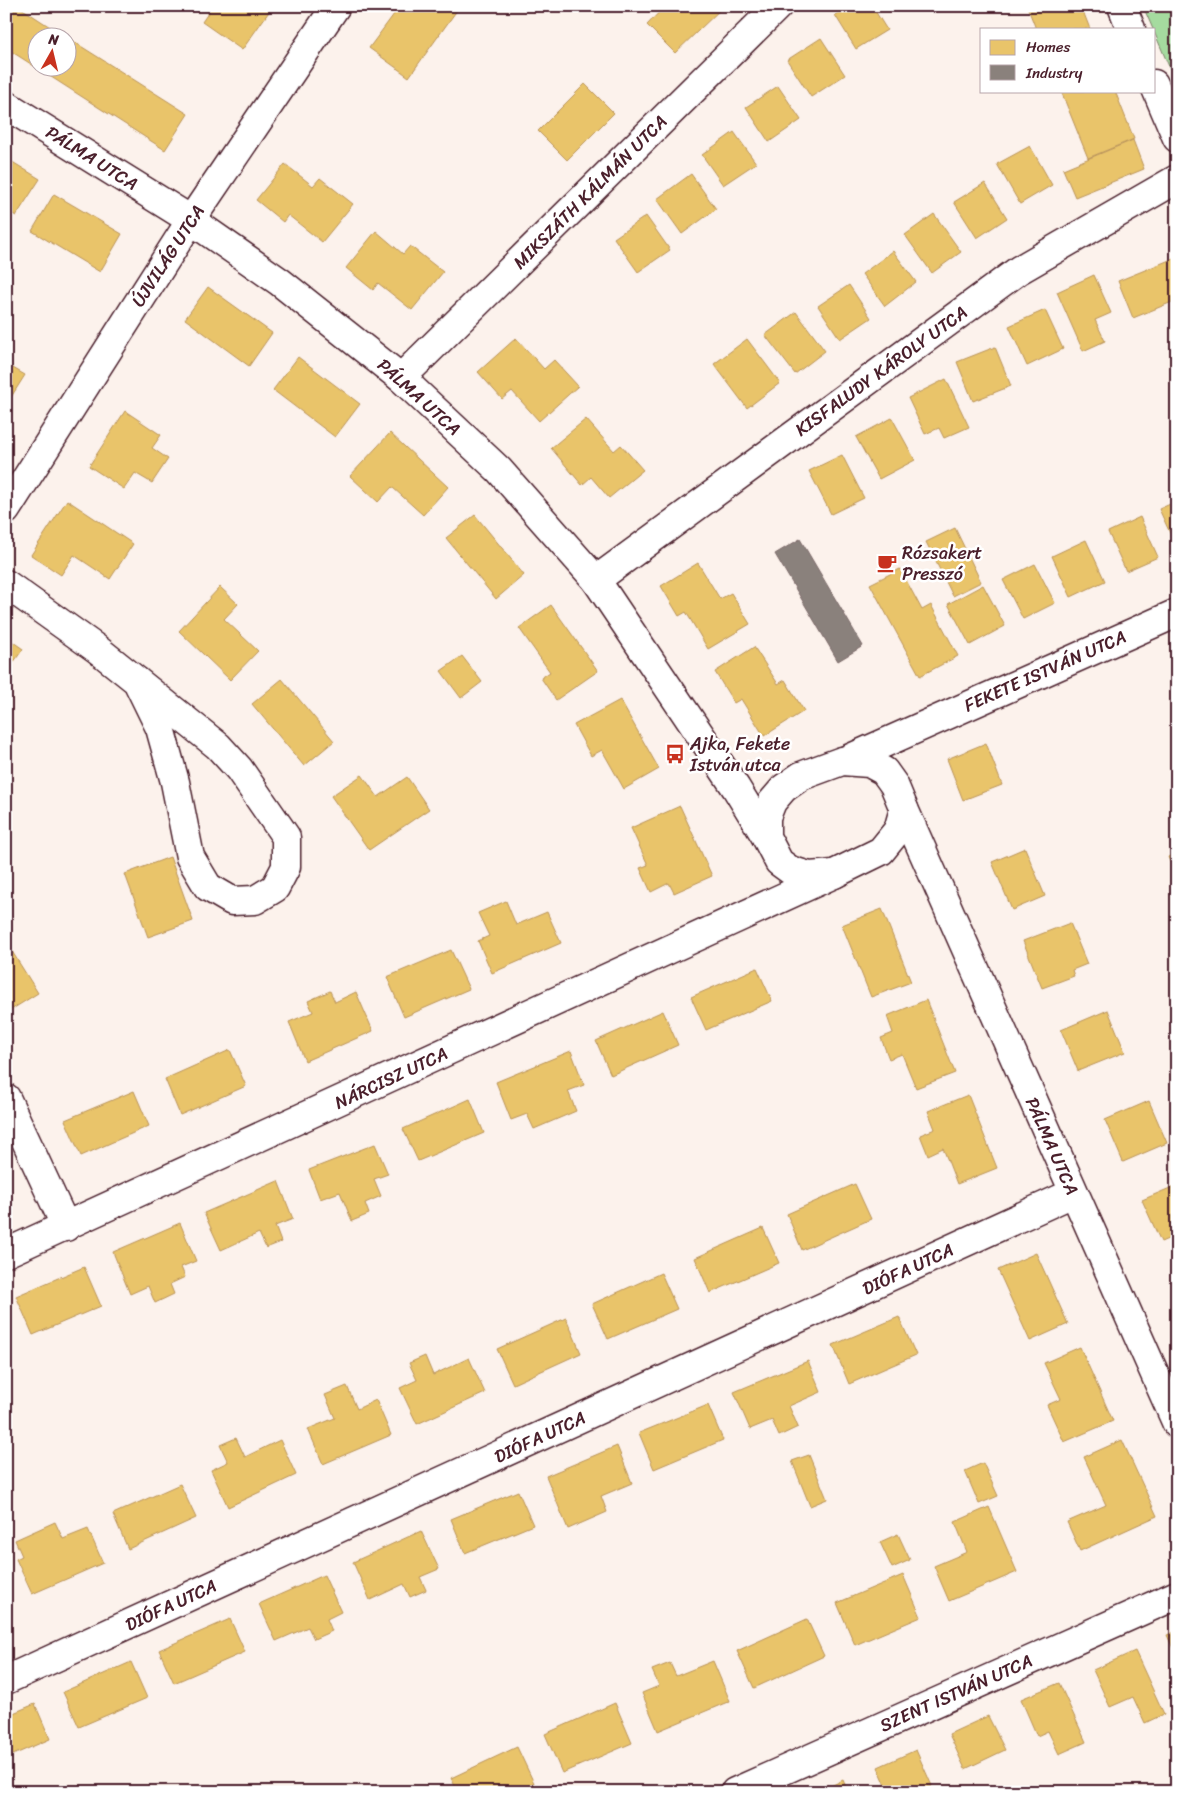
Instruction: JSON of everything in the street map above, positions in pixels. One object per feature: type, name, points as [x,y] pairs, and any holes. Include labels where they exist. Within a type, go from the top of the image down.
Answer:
[{"type":"street","name":"ÚJVILÁG UTCA","points":[[6,510],[192,220],[336,6]]},
{"type":"street","name":"MIKSZÁTH KÁLMÁN UTCA","points":[[401,378],[778,6]]},
{"type":"street","points":[[1122,6],[1131,28]]},
{"type":"street","points":[[1156,89],[1177,138]]},
{"type":"street","name":"PÁLMA UTCA","points":[[6,105],[192,220],[280,282],[401,378],[499,470],[596,580],[736,788],[779,862],[790,870]]},
{"type":"street","name":"KISFALUDY KÁROLY UTCA","points":[[596,580],[1019,270],[1177,179]]},
{"type":"street","points":[[6,584],[97,649],[137,681],[218,746],[239,769],[286,837],[286,867],[276,888],[255,900],[232,901],[208,886],[190,857],[175,782],[160,728],[137,681]]},
{"type":"street","name":"FEKETE ISTVÁN UTCA","points":[[842,761],[1177,613]]},
{"type":"street","points":[[766,837],[766,817],[772,802],[784,788],[801,776],[842,761],[869,763],[884,771],[914,729]]},
{"type":"street","name":"PÁLMA UTCA","points":[[884,771],[894,785],[1073,1193],[1177,1424]]},
{"type":"street","points":[[736,788],[772,802]]},
{"type":"street","points":[[775,900],[790,870],[809,876],[834,874],[881,851],[898,830],[904,809]]},
{"type":"street","points":[[881,851],[929,867]]},
{"type":"street","name":"NÁRCISZ UTCA","points":[[6,1254],[834,874]]},
{"type":"street","points":[[6,1098],[66,1227]]},
{"type":"street","name":"DIÓFA UTCA","points":[[6,1680],[1073,1193]]},
{"type":"street","name":"SZENT ISTVÁN UTCA","points":[[735,1792],[1177,1595]]},
{"type":"green space","points":[[1143,6],[1177,6],[1177,85],[1156,36],[1156,28],[1152,28]]},
{"type":"building: Homes","points":[[6,6],[18,6],[52,28],[28,28],[28,62],[6,48]]},
{"type":"building: Homes","points":[[213,6],[273,6],[242,50],[202,22]]},
{"type":"building: Homes","points":[[400,6],[460,6],[409,77],[369,48]]},
{"type":"building: Homes","points":[[665,6],[723,7],[675,53],[647,25]]},
{"type":"building: Homes","points":[[849,6],[872,6],[887,30],[856,49],[835,15]]},
{"type":"building: Homes","points":[[1027,6],[1081,6],[1090,28],[1036,28]]},
{"type":"building: Homes","points":[[821,38],[845,75],[811,97],[787,60]]},
{"type":"building: Homes","points":[[78,44],[188,114],[165,150],[53,78],[78,78]]},
{"type":"building: Homes","points":[[585,84],[614,113],[567,160],[538,131]]},
{"type":"building: Homes","points":[[778,86],[801,120],[769,142],[746,107]]},
{"type":"building: Homes","points":[[1061,92],[1115,92],[1134,139],[1088,158]]},
{"type":"building: Homes","points":[[734,132],[756,163],[723,185],[702,155]]},
{"type":"building: Homes","points":[[1133,140],[1144,169],[1075,197],[1063,169]]},
{"type":"building: Homes","points":[[1030,146],[1052,185],[1020,204],[997,164]]},
{"type":"building: Homes","points":[[6,158],[40,179],[16,216],[6,210]]},
{"type":"building: Homes","points":[[285,164],[313,186],[320,178],[353,204],[322,242],[288,215],[283,222],[256,200]]},
{"type":"building: Homes","points":[[691,174],[716,209],[682,234],[657,199]]},
{"type":"building: Homes","points":[[985,183],[1007,218],[977,238],[954,202]]},
{"type":"building: Homes","points":[[54,194],[122,234],[100,272],[32,231]]},
{"type":"building: Homes","points":[[934,214],[961,252],[932,273],[905,235]]},
{"type":"building: Homes","points":[[646,216],[670,250],[638,272],[614,238]]},
{"type":"building: Homes","points":[[376,231],[403,254],[410,246],[443,272],[412,310],[378,283],[373,290],[346,268]]},
{"type":"building: Homes","points":[[893,251],[916,282],[885,306],[862,274]]},
{"type":"building: Homes","points":[[1177,257],[1177,300],[1133,318],[1118,281]]},
{"type":"building: Homes","points":[[1094,275],[1111,313],[1095,320],[1105,341],[1083,351],[1057,292]]},
{"type":"building: Homes","points":[[849,285],[871,318],[840,339],[818,306]]},
{"type":"building: Homes","points":[[208,287],[272,333],[249,366],[185,319]]},
{"type":"building: Homes","points":[[6,299],[11,302],[6,310]]},
{"type":"building: Homes","points":[[1045,310],[1063,349],[1027,366],[1009,326]]},
{"type":"building: Homes","points":[[796,312],[825,351],[795,374],[765,335]]},
{"type":"building: Homes","points":[[516,338],[544,369],[554,360],[578,386],[539,421],[512,391],[502,399],[478,372]]},
{"type":"building: Homes","points":[[747,339],[780,383],[747,408],[714,364]]},
{"type":"building: Homes","points":[[995,347],[1011,386],[973,401],[957,362]]},
{"type":"building: Homes","points":[[298,357],[360,404],[335,437],[273,390]]},
{"type":"building: Homes","points":[[6,364],[25,375],[6,405]]},
{"type":"building: Homes","points":[[946,379],[969,427],[944,438],[939,428],[925,434],[908,398]]},
{"type":"building: Homes","points":[[125,411],[161,435],[152,448],[168,459],[152,483],[135,473],[124,489],[89,466]]},
{"type":"building: Homes","points":[[892,418],[915,460],[879,479],[856,437]]},
{"type":"building: Homes","points":[[586,419],[614,451],[621,445],[643,470],[609,498],[591,477],[582,485],[551,448]]},
{"type":"building: Homes","points":[[390,433],[448,487],[423,515],[392,487],[378,502],[350,476]]},
{"type":"building: Homes","points":[[842,455],[864,498],[831,514],[809,471]]},
{"type":"building: Homes","points":[[67,500],[133,544],[110,579],[74,555],[61,575],[31,555]]},
{"type":"building: Homes","points":[[1177,501],[1177,545],[1176,546],[1159,509]]},
{"type":"building: Homes","points":[[475,515],[524,575],[496,599],[446,538]]},
{"type":"building: Homes","points":[[1140,517],[1158,557],[1126,571],[1108,532]]},
{"type":"building: Homes","points":[[955,528],[981,582],[953,596],[926,542]]},
{"type":"building: Homes","points":[[1086,540],[1105,581],[1071,597],[1052,556]]},
{"type":"building: Homes","points":[[698,563],[720,599],[731,593],[750,624],[708,649],[686,612],[679,616],[661,586]]},
{"type":"building: Homes","points":[[1035,564],[1055,603],[1023,619],[1003,580]]},
{"type":"building: Homes","points":[[900,569],[922,610],[931,605],[958,656],[920,676],[870,584]]},
{"type":"building: Homes","points":[[983,585],[1005,626],[970,645],[948,604]]},
{"type":"building: Homes","points":[[220,587],[238,604],[224,619],[258,651],[230,680],[179,631]]},
{"type":"building: Homes","points":[[551,605],[598,671],[556,700],[541,678],[550,672],[519,628]]},
{"type":"building: Homes","points":[[6,637],[23,649],[6,673]]},
{"type":"building: Homes","points":[[754,647],[778,684],[785,680],[804,711],[764,736],[741,699],[734,703],[715,672]]},
{"type":"building: Homes","points":[[462,656],[482,682],[461,698],[441,671]]},
{"type":"building: Homes","points":[[282,679],[334,741],[304,766],[252,704]]},
{"type":"building: Homes","points":[[620,700],[659,769],[624,789],[602,750],[591,756],[574,725]]},
{"type":"building: Homes","points":[[986,743],[1002,785],[963,800],[947,759]]},
{"type":"building: Homes","points":[[362,775],[378,797],[407,777],[429,809],[369,850],[331,796]]},
{"type":"building: Homes","points":[[680,806],[712,876],[674,893],[669,883],[651,892],[640,868],[648,865],[631,828]]},
{"type":"building: Homes","points":[[1025,848],[1045,896],[1012,910],[992,862]]},
{"type":"building: Homes","points":[[1177,853],[1177,872],[1175,873],[1168,857]]},
{"type":"building: Homes","points":[[170,857],[193,921],[148,937],[125,874]]},
{"type":"building: Homes","points":[[506,901],[516,925],[547,912],[561,943],[492,973],[478,941],[489,936],[478,913]]},
{"type":"building: Homes","points":[[882,909],[911,982],[871,997],[842,925]]},
{"type":"building: Homes","points":[[1070,923],[1087,964],[1072,970],[1074,976],[1042,988],[1023,941]]},
{"type":"building: Homes","points":[[8,945],[38,993],[6,1013],[6,946]]},
{"type":"building: Homes","points":[[451,950],[469,989],[404,1017],[387,977]]},
{"type":"building: Homes","points":[[757,968],[772,1001],[706,1030],[691,997]]},
{"type":"building: Homes","points":[[330,991],[335,1002],[356,992],[373,1031],[305,1061],[289,1022],[313,1012],[308,1001]]},
{"type":"building: Homes","points":[[926,1000],[955,1073],[916,1088],[902,1054],[889,1059],[881,1038],[893,1033],[887,1016]]},
{"type":"building: Homes","points":[[1108,1010],[1125,1052],[1078,1071],[1061,1030]]},
{"type":"building: Homes","points":[[663,1011],[678,1045],[611,1075],[596,1041]]},
{"type":"building: Homes","points":[[230,1050],[246,1086],[180,1115],[165,1079]]},
{"type":"building: Homes","points":[[571,1051],[584,1085],[568,1091],[576,1111],[534,1129],[527,1114],[511,1120],[496,1082]]},
{"type":"building: Homes","points":[[134,1091],[149,1126],[81,1156],[65,1120]]},
{"type":"building: Homes","points":[[968,1095],[997,1168],[957,1184],[943,1148],[928,1155],[920,1135],[935,1129],[928,1111]]},
{"type":"building: Homes","points":[[470,1099],[484,1133],[418,1161],[403,1129]]},
{"type":"building: Homes","points":[[1149,1101],[1167,1143],[1123,1162],[1105,1120]]},
{"type":"building: Homes","points":[[375,1144],[388,1174],[374,1179],[381,1196],[365,1203],[369,1214],[352,1221],[340,1192],[320,1199],[309,1170]]},
{"type":"building: Homes","points":[[278,1181],[293,1219],[275,1226],[281,1242],[266,1248],[259,1233],[221,1250],[204,1213]]},
{"type":"building: Homes","points":[[855,1184],[871,1219],[802,1250],[787,1214]]},
{"type":"building: Homes","points":[[1177,1185],[1177,1235],[1161,1242],[1142,1200]]},
{"type":"building: Homes","points":[[180,1223],[196,1261],[181,1267],[185,1277],[170,1284],[174,1294],[155,1303],[148,1286],[130,1294],[113,1252]]},
{"type":"building: Homes","points":[[763,1228],[779,1263],[710,1293],[695,1258]]},
{"type":"building: Homes","points":[[1036,1253],[1068,1324],[1030,1341],[998,1270]]},
{"type":"building: Homes","points":[[84,1267],[101,1306],[33,1335],[16,1296]]},
{"type":"building: Homes","points":[[661,1273],[677,1309],[608,1339],[592,1304]]},
{"type":"building: Homes","points":[[899,1317],[916,1355],[849,1384],[833,1345]]},
{"type":"building: Homes","points":[[566,1318],[581,1353],[513,1384],[497,1349]]},
{"type":"building: Homes","points":[[1080,1347],[1113,1421],[1064,1442],[1047,1405],[1061,1399],[1044,1363]]},
{"type":"building: Homes","points":[[425,1356],[433,1375],[469,1358],[485,1393],[417,1424],[400,1388],[417,1380],[409,1363]]},
{"type":"building: Homes","points":[[808,1361],[821,1392],[789,1406],[798,1427],[779,1436],[772,1420],[750,1429],[734,1392]]},
{"type":"building: Homes","points":[[347,1386],[357,1409],[376,1400],[391,1435],[323,1464],[308,1429],[335,1418],[325,1395]]},
{"type":"building: Homes","points":[[708,1405],[723,1440],[654,1469],[639,1433]]},
{"type":"building: Homes","points":[[236,1438],[245,1457],[280,1440],[296,1475],[228,1507],[211,1470],[228,1462],[220,1445]]},
{"type":"building: Homes","points":[[1122,1440],[1157,1516],[1080,1551],[1067,1522],[1106,1505],[1084,1457]]},
{"type":"building: Homes","points":[[617,1446],[632,1483],[601,1496],[607,1512],[568,1529],[546,1476]]},
{"type":"building: Homes","points":[[809,1455],[827,1499],[810,1506],[792,1461]]},
{"type":"building: Homes","points":[[983,1463],[998,1496],[979,1504],[965,1471]]},
{"type":"building: Homes","points":[[180,1484],[196,1518],[128,1549],[113,1514]]},
{"type":"building: Homes","points":[[518,1491],[533,1525],[465,1553],[451,1519]]},
{"type":"building: Homes","points":[[989,1507],[1017,1572],[949,1601],[934,1566],[967,1552],[955,1522]]},
{"type":"building: Homes","points":[[55,1522],[63,1539],[88,1529],[103,1563],[32,1594],[16,1559],[22,1556],[15,1540]]},
{"type":"building: Homes","points":[[421,1531],[439,1569],[420,1577],[426,1590],[410,1597],[404,1584],[370,1600],[353,1562]]},
{"type":"building: Homes","points":[[898,1534],[910,1560],[892,1568],[880,1542]]},
{"type":"building: Homes","points":[[324,1575],[341,1612],[327,1619],[332,1631],[314,1639],[308,1627],[276,1641],[259,1604]]},
{"type":"building: Homes","points":[[903,1575],[921,1617],[855,1645],[837,1603]]},
{"type":"building: Homes","points":[[230,1619],[245,1652],[174,1683],[159,1650]]},
{"type":"building: Homes","points":[[807,1619],[824,1656],[754,1688],[737,1651]]},
{"type":"building: Homes","points":[[1177,1631],[1177,1657],[1167,1635]]},
{"type":"building: Homes","points":[[1135,1651],[1164,1714],[1145,1723],[1133,1697],[1110,1707],[1093,1670]]},
{"type":"building: Homes","points":[[713,1661],[730,1701],[658,1731],[642,1693],[659,1686],[652,1670],[670,1663],[676,1676]]},
{"type":"building: Homes","points":[[131,1662],[147,1698],[79,1727],[63,1692]]},
{"type":"building: Homes","points":[[1059,1683],[1086,1742],[1059,1754],[1048,1731],[1037,1736],[1021,1699]]},
{"type":"building: Homes","points":[[615,1703],[632,1743],[562,1773],[545,1734]]},
{"type":"building: Homes","points":[[35,1704],[50,1739],[6,1758],[6,1716]]},
{"type":"building: Homes","points":[[988,1716],[1005,1750],[965,1769],[949,1734]]},
{"type":"building: Homes","points":[[517,1747],[534,1783],[515,1792],[458,1792],[451,1778]]},
{"type":"building: Homes","points":[[916,1750],[932,1786],[919,1792],[889,1792],[878,1767]]},
{"type":"building: Homes","points":[[843,1780],[848,1792],[819,1792]]},
{"type":"building: Industry","points":[[800,539],[863,646],[838,661],[775,554]]},
{"type":"place","name":"Rózsakert Presszó","points":[[887,563]]},
{"type":"place","name":"Ajka, Fekete István utca","points":[[675,754]]}]
